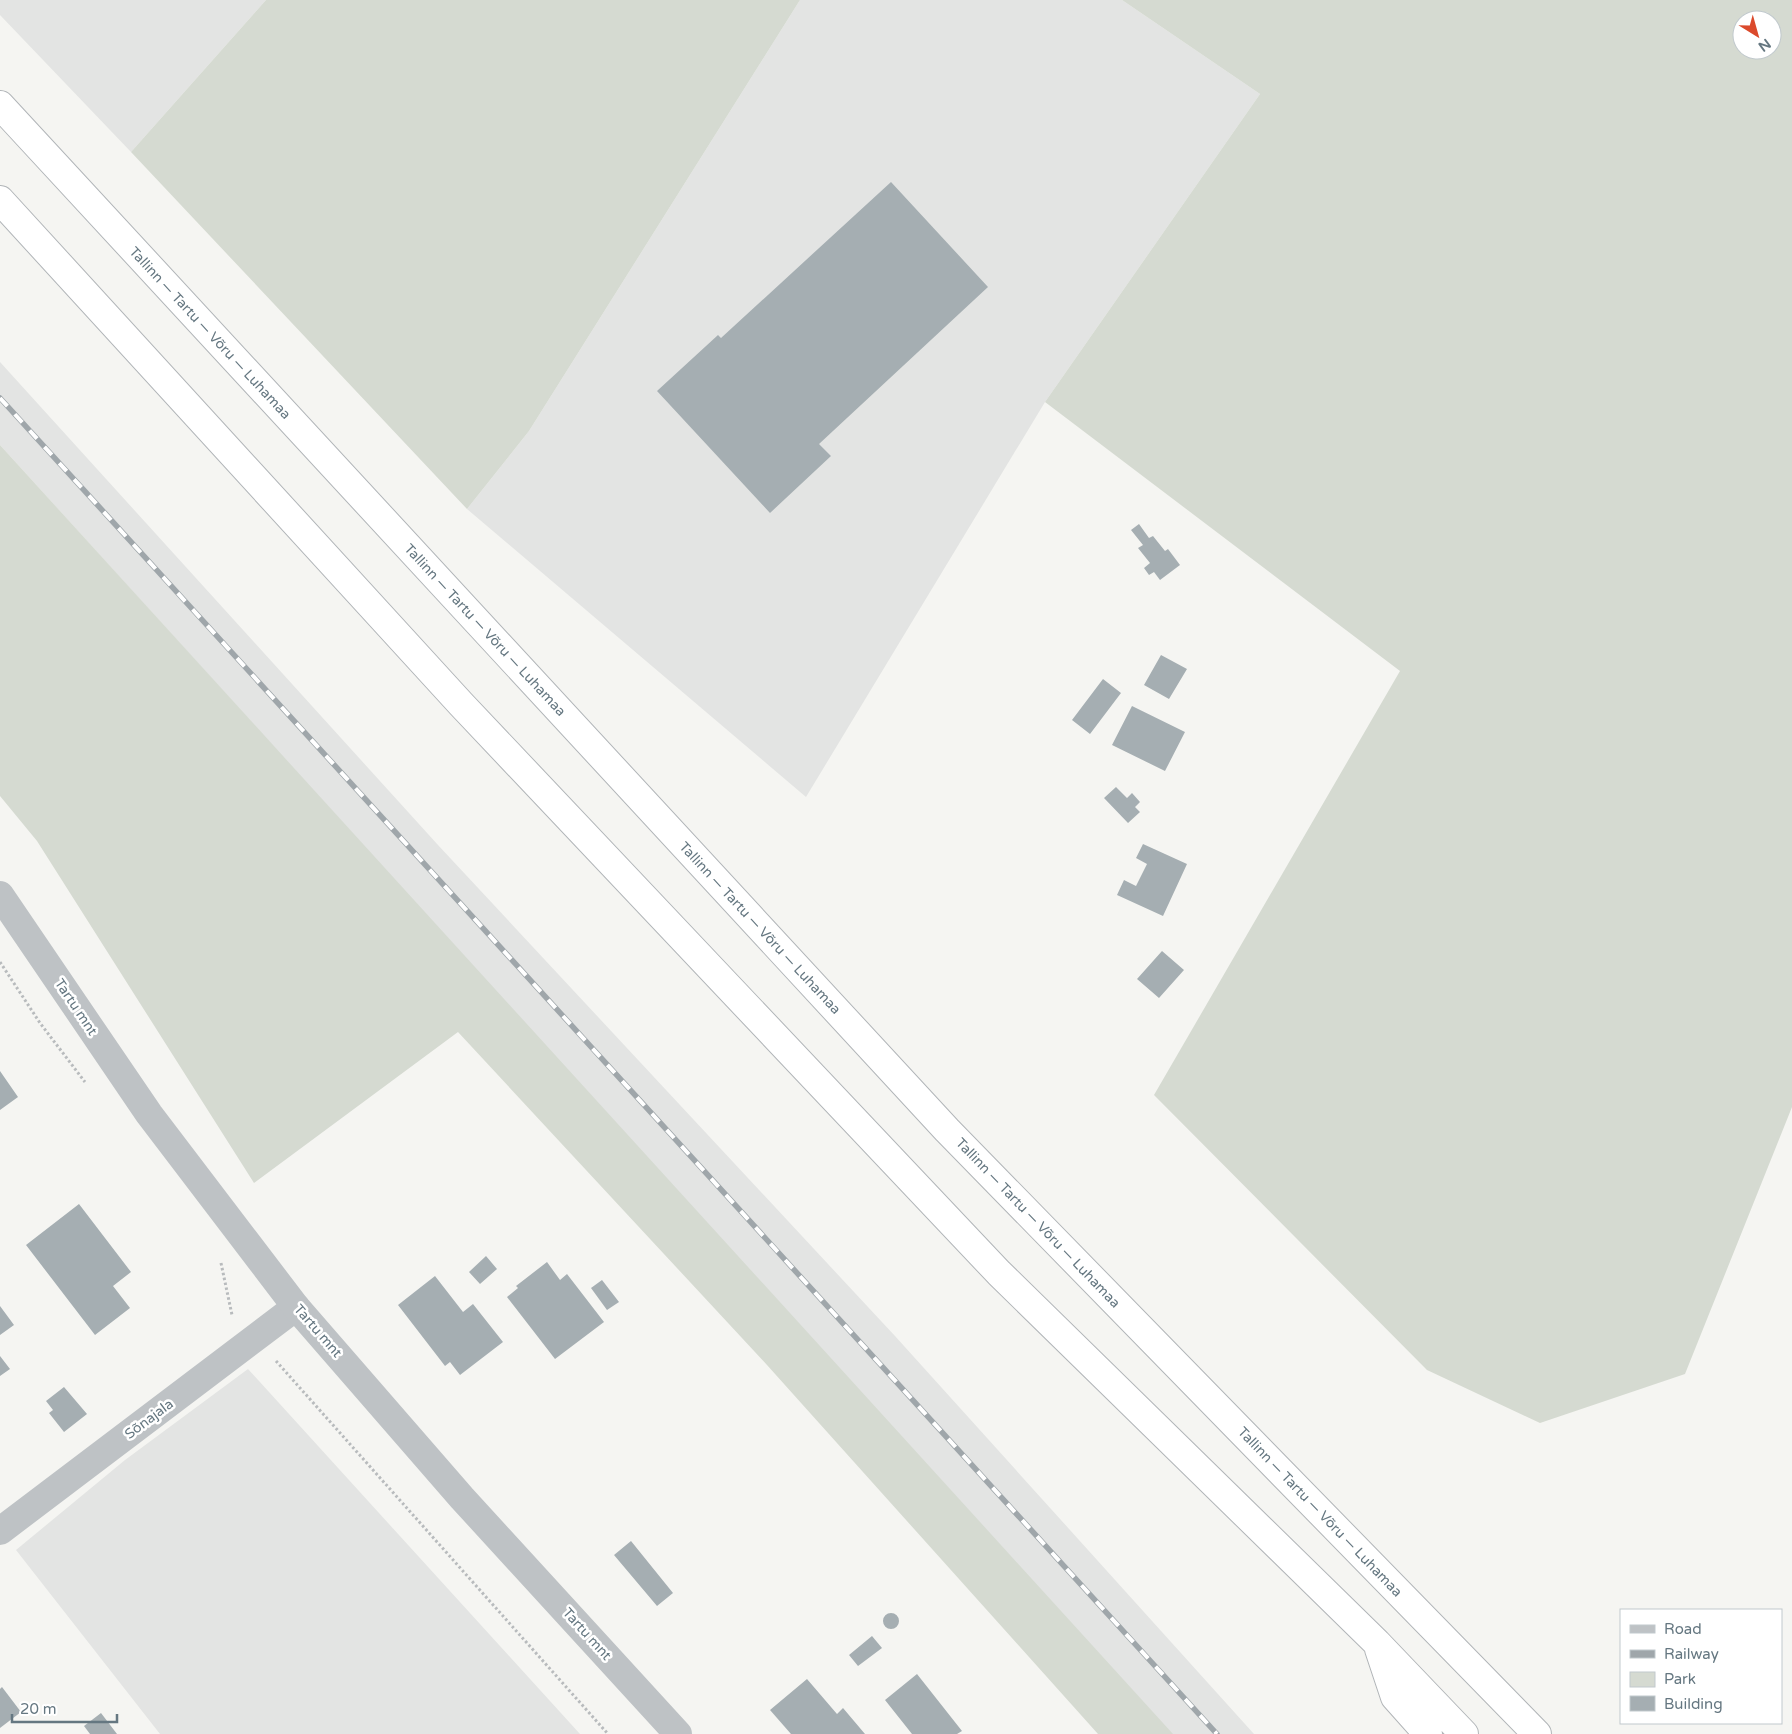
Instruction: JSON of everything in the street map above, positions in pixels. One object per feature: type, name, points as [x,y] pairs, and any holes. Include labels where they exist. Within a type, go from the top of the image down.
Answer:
[{"type":"highway","name":"Tallinn — Tartu — Võru — Luhamaa","points":[[0,105],[947,1130],[1537,1734]]},
{"type":"highway","points":[[0,200],[462,704],[999,1273],[1377,1643],[1464,1734]]},
{"type":"highway","points":[[1377,1643],[1395,1697],[1428,1734]]},
{"type":"street","name":"Tartu mnt","points":[[0,895],[149,1114],[296,1307],[462,1498],[678,1734]]},
{"type":"street","name":"Sõnajala","points":[[0,1530],[296,1307]]},
{"type":"shaded area","points":[[0,0],[266,0],[131,152],[0,15]]},
{"type":"shaded area","points":[[800,0],[1122,0],[1260,94],[1045,402],[806,797],[467,509],[529,431]]},
{"type":"shaded area","points":[[0,362],[438,845],[895,1336],[1254,1734],[1171,1734],[0,445]]},
{"type":"shaded area","points":[[248,1369],[580,1734],[160,1734],[16,1550],[125,1460]]},
{"type":"green space","points":[[266,0],[800,0],[529,431],[467,509],[131,152]]},
{"type":"green space","points":[[1122,0],[1792,0],[1792,1107],[1685,1374],[1540,1423],[1427,1370],[1154,1095],[1400,671],[1045,402],[1260,94]]},
{"type":"green space","points":[[0,445],[1173,1734],[1098,1734],[767,1365],[458,1032],[254,1183],[37,841],[0,796]]},
{"type":"building","points":[[891,182],[988,287],[819,444],[831,456],[770,513],[657,391],[718,335],[721,338]]},
{"type":"building","points":[[1139,524],[1149,538],[1153,536],[1165,551],[1168,549],[1180,565],[1160,580],[1154,572],[1149,575],[1144,568],[1150,563],[1138,548],[1143,545],[1131,530]]},
{"type":"building","points":[[1161,655],[1187,669],[1169,699],[1144,685]]},
{"type":"building","points":[[1103,679],[1121,693],[1090,734],[1072,720]]},
{"type":"building","points":[[1132,706],[1185,732],[1165,771],[1112,745]]},
{"type":"building","points":[[1116,787],[1127,798],[1132,793],[1140,802],[1135,807],[1140,812],[1128,823],[1104,798]]},
{"type":"building","points":[[1143,844],[1187,864],[1163,916],[1117,895],[1124,880],[1136,886],[1147,864],[1136,858]]},
{"type":"building","points":[[1162,951],[1184,970],[1159,998],[1137,979]]},
{"type":"building","points":[[0,1071],[18,1097],[0,1110]]},
{"type":"building","points":[[79,1204],[131,1272],[113,1286],[130,1308],[95,1335],[26,1245]]},
{"type":"building","points":[[486,1256],[497,1269],[480,1284],[469,1272]]},
{"type":"building","points":[[547,1262],[560,1280],[567,1274],[604,1322],[555,1359],[507,1297],[518,1288],[516,1286]]},
{"type":"building","points":[[435,1276],[463,1312],[473,1304],[503,1342],[460,1375],[450,1362],[445,1366],[398,1305]]},
{"type":"building","points":[[602,1280],[619,1302],[607,1310],[591,1288]]},
{"type":"building","points":[[0,1306],[14,1325],[0,1335]]},
{"type":"building","points":[[0,1356],[10,1369],[0,1376]]},
{"type":"building","points":[[64,1387],[87,1414],[64,1432],[49,1413],[53,1410],[46,1401]]},
{"type":"building","points":[[631,1541],[673,1593],[657,1606],[614,1555]]},
{"type":"building","points":[[891,1613],[897,1615],[899,1621],[897,1627],[891,1629],[885,1627],[883,1621],[885,1615]]},
{"type":"building","points":[[872,1636],[882,1648],[858,1666],[849,1655]]},
{"type":"building","points":[[917,1674],[962,1731],[957,1734],[912,1734],[885,1700]]},
{"type":"building","points":[[807,1679],[837,1714],[843,1708],[865,1734],[791,1734],[770,1710]]},
{"type":"building","points":[[2,1687],[21,1712],[0,1728],[0,1689]]},
{"type":"building","points":[[101,1713],[117,1734],[90,1734],[84,1726]]},
{"type":"railway","points":[[0,398],[1217,1734]]}]
